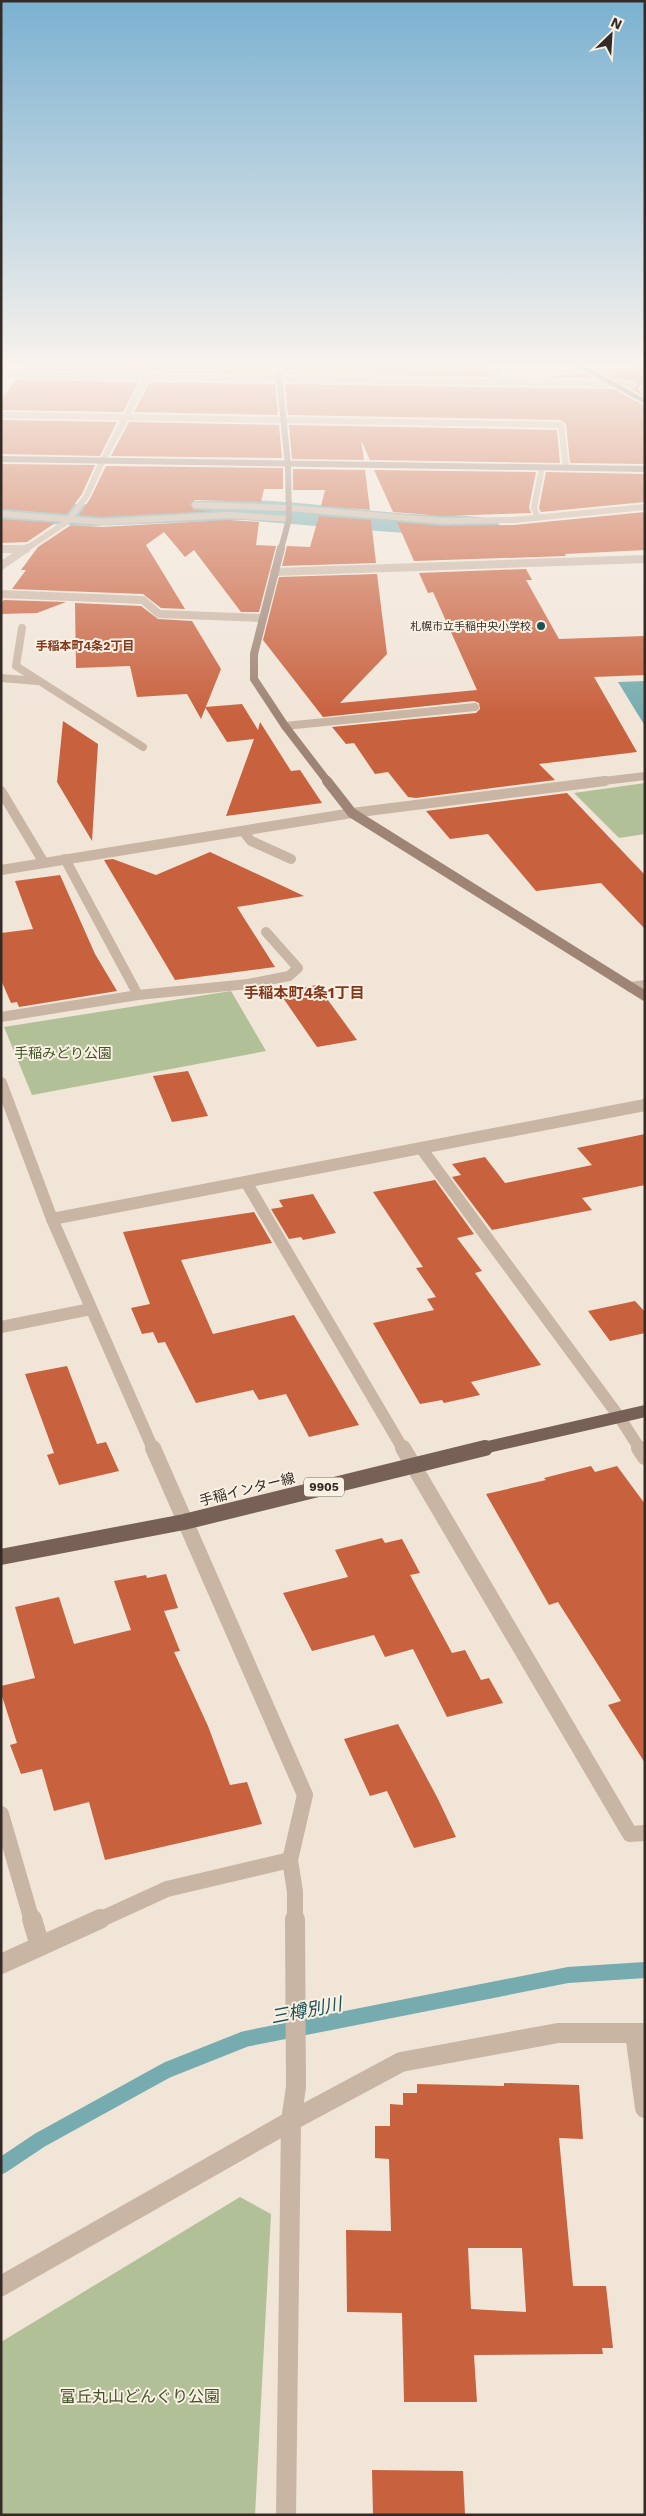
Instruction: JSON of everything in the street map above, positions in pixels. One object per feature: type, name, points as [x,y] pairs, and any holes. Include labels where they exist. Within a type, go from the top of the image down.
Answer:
[{"type":"main road","name":"手稲インター線","points":[[1,1557],[184,1522],[411,1465],[645,1412]]},
{"type":"street","points":[[1,566],[72,516],[91,482]]},
{"type":"street","points":[[288,482],[289,519],[254,654],[254,679],[285,726],[352,813],[645,996]]},
{"type":"street","points":[[538,518],[534,508],[539,482]]},
{"type":"street","points":[[195,505],[288,508],[399,519],[443,521],[538,518],[645,506]]},
{"type":"street","points":[[1,514],[72,516],[102,522],[228,515],[289,519]]},
{"type":"street","points":[[1,549],[26,549]]},
{"type":"street","points":[[274,572],[645,559]]},
{"type":"street","points":[[1,594],[143,600],[159,614],[263,618]]},
{"type":"street","points":[[22,628],[16,666],[143,747]]},
{"type":"street","points":[[1,678],[37,681]]},
{"type":"street","points":[[285,726],[475,707]]},
{"type":"street","points":[[1,870],[352,813],[645,776]]},
{"type":"street","points":[[1,791],[44,863]]},
{"type":"street","points":[[243,831],[251,841],[291,859]]},
{"type":"street","points":[[65,859],[138,995]]},
{"type":"street","points":[[1,1017],[138,995],[248,984],[289,976],[298,968],[266,932]]},
{"type":"street","points":[[630,987],[645,985]]},
{"type":"street","points":[[1,1082],[52,1220],[304,1795],[290,1860],[295,1892],[296,2087],[291,2121],[286,2515]]},
{"type":"street","points":[[52,1220],[645,1105]]},
{"type":"street","points":[[421,1148],[620,1418],[645,1456]]},
{"type":"street","points":[[246,1182],[630,1834],[645,1833]]},
{"type":"street","points":[[1,1327],[91,1309]]},
{"type":"street","points":[[1,1814],[40,1946]]},
{"type":"street","points":[[1,1964],[167,1889],[290,1860]]},
{"type":"street","points":[[1,2286],[291,2121],[401,2062],[558,2033],[640,2033],[645,2108]]},
{"type":"green space","points":[[645,783],[645,834],[619,838],[574,793]]},
{"type":"green space","name":"手稲みどり公園","points":[[231,991],[266,1051],[32,1095],[4,1027]]},
{"type":"green space","name":"富丘丸山どんぐり公園","points":[[240,2197],[271,2214],[255,2515],[1,2515],[1,2342]]},
{"type":"water","points":[[645,681],[645,726],[618,682]]},
{"type":"building","points":[[1,482],[87,482],[82,494],[67,514],[1,509]]},
{"type":"building","points":[[98,482],[283,482],[283,489],[264,489],[261,502],[195,500],[190,504],[194,510],[216,511],[102,517],[79,515]]},
{"type":"building","points":[[293,482],[367,482],[370,510],[321,506],[325,490],[293,490]]},
{"type":"building","points":[[380,482],[534,482],[529,507],[531,513],[443,516],[393,512]]},
{"type":"building","points":[[544,482],[645,482],[645,502],[541,512],[539,508]]},
{"type":"building","points":[[645,512],[645,550],[565,554],[566,556],[414,561],[397,522],[443,526],[514,525]]},
{"type":"building","points":[[319,516],[371,520],[376,563],[282,566],[287,546],[310,547]]},
{"type":"building","points":[[1,519],[55,523],[27,542],[1,543]]},
{"type":"building","points":[[228,520],[259,522],[256,545],[276,546],[259,612],[241,612],[194,550],[185,557],[164,532],[146,545],[185,609],[161,608],[143,594],[12,589],[26,570],[21,570],[38,547],[71,525],[102,527]]},
{"type":"building","points":[[526,569],[532,580],[526,580],[559,639],[645,636],[645,675],[594,677],[637,752],[539,764],[555,780],[416,798],[408,797],[388,772],[375,774],[354,743],[346,744],[332,727],[476,713],[480,709],[479,703],[474,701],[323,717],[263,640],[279,577],[377,574],[387,654],[340,703],[477,690],[433,592],[428,593],[419,573]]},
{"type":"building","points":[[4,600],[66,602],[37,613],[1,614],[1,603]]},
{"type":"building","points":[[75,603],[141,606],[158,619],[192,621],[221,669],[201,719],[187,694],[137,697],[130,666],[76,668]]},
{"type":"building","points":[[242,704],[258,730],[260,722],[291,771],[300,770],[322,803],[226,816],[254,739],[227,742],[205,707]]},
{"type":"building","points":[[63,721],[98,744],[92,841],[57,782]]},
{"type":"building","points":[[567,793],[645,875],[645,929],[601,883],[536,891],[488,834],[450,839],[426,811]]},
{"type":"building","points":[[210,852],[304,896],[237,907],[275,967],[175,980],[104,860],[113,859],[156,875]]},
{"type":"building","points":[[60,875],[95,954],[117,991],[19,1007],[17,1002],[11,1003],[1,980],[1,933],[33,929],[15,881]]},
{"type":"building","points":[[317,985],[357,1040],[317,1047],[279,992]]},
{"type":"building","points":[[188,1071],[208,1116],[172,1122],[153,1076]]},
{"type":"building","points":[[645,1134],[645,1185],[582,1198],[592,1210],[492,1230],[452,1177],[461,1175],[452,1164],[485,1157],[505,1183],[592,1165],[577,1148]]},
{"type":"building","points":[[435,1180],[474,1234],[457,1238],[482,1271],[475,1273],[541,1365],[471,1382],[480,1395],[444,1403],[442,1400],[420,1404],[373,1323],[434,1310],[427,1299],[436,1297],[416,1268],[423,1267],[373,1192]]},
{"type":"building","points":[[313,1194],[336,1233],[303,1240],[301,1237],[289,1239],[271,1209],[283,1207],[279,1200]]},
{"type":"building","points":[[254,1212],[272,1243],[181,1260],[213,1334],[294,1315],[359,1425],[309,1437],[286,1394],[259,1400],[253,1390],[196,1403],[165,1342],[158,1343],[153,1332],[142,1334],[131,1308],[150,1304],[123,1232]]},
{"type":"building","points":[[635,1301],[645,1312],[645,1333],[610,1341],[588,1311]]},
{"type":"building","points":[[67,1366],[97,1444],[106,1442],[119,1471],[59,1485],[47,1455],[54,1453],[25,1374]]},
{"type":"building","points":[[591,1466],[595,1472],[617,1466],[645,1504],[645,1763],[608,1705],[621,1701],[558,1602],[549,1605],[486,1494],[546,1480],[544,1478]]},
{"type":"building","points":[[382,1538],[385,1543],[402,1539],[420,1573],[410,1575],[452,1653],[465,1650],[481,1680],[489,1678],[503,1703],[447,1717],[413,1649],[385,1657],[374,1635],[312,1651],[283,1593],[348,1577],[335,1550]]},
{"type":"building","points":[[166,1574],[178,1608],[164,1611],[180,1651],[174,1652],[208,1726],[230,1785],[247,1782],[262,1824],[105,1860],[89,1802],[54,1811],[42,1769],[21,1774],[10,1745],[17,1743],[1,1693],[1,1686],[35,1678],[15,1607],[59,1597],[74,1644],[131,1630],[114,1581],[146,1575],[147,1578]]},
{"type":"building","points":[[398,1724],[456,1837],[414,1848],[387,1791],[370,1796],[344,1739]]},
{"type":"building","points":[[504,2083],[579,2085],[583,2139],[559,2138],[573,2286],[606,2286],[613,2348],[602,2348],[603,2354],[474,2355],[477,2402],[404,2402],[402,2313],[347,2312],[346,2230],[391,2231],[389,2159],[375,2158],[375,2126],[390,2126],[390,2104],[403,2105],[403,2093],[417,2093],[417,2084],[504,2086]],"holes":[[[468,2248],[522,2248],[526,2312],[471,2309]]]},
{"type":"building","points":[[372,2470],[463,2471],[465,2515],[373,2515]]},
{"type":"waterway","points":[[1,509],[61,515],[243,510],[424,526],[484,527]]},
{"type":"waterway","name":"三樽別川","points":[[1,2166],[40,2140],[167,2070],[245,2039],[568,1975],[645,1970]]},
{"type":"place","name":"札幌市立手稲中央小学校","points":[[541,626]]},
{"type":"district","name":"手稲本町4条2丁目","points":[[85,646]]},
{"type":"district","name":"手稲本町4条1丁目","points":[[304,993]]}]
